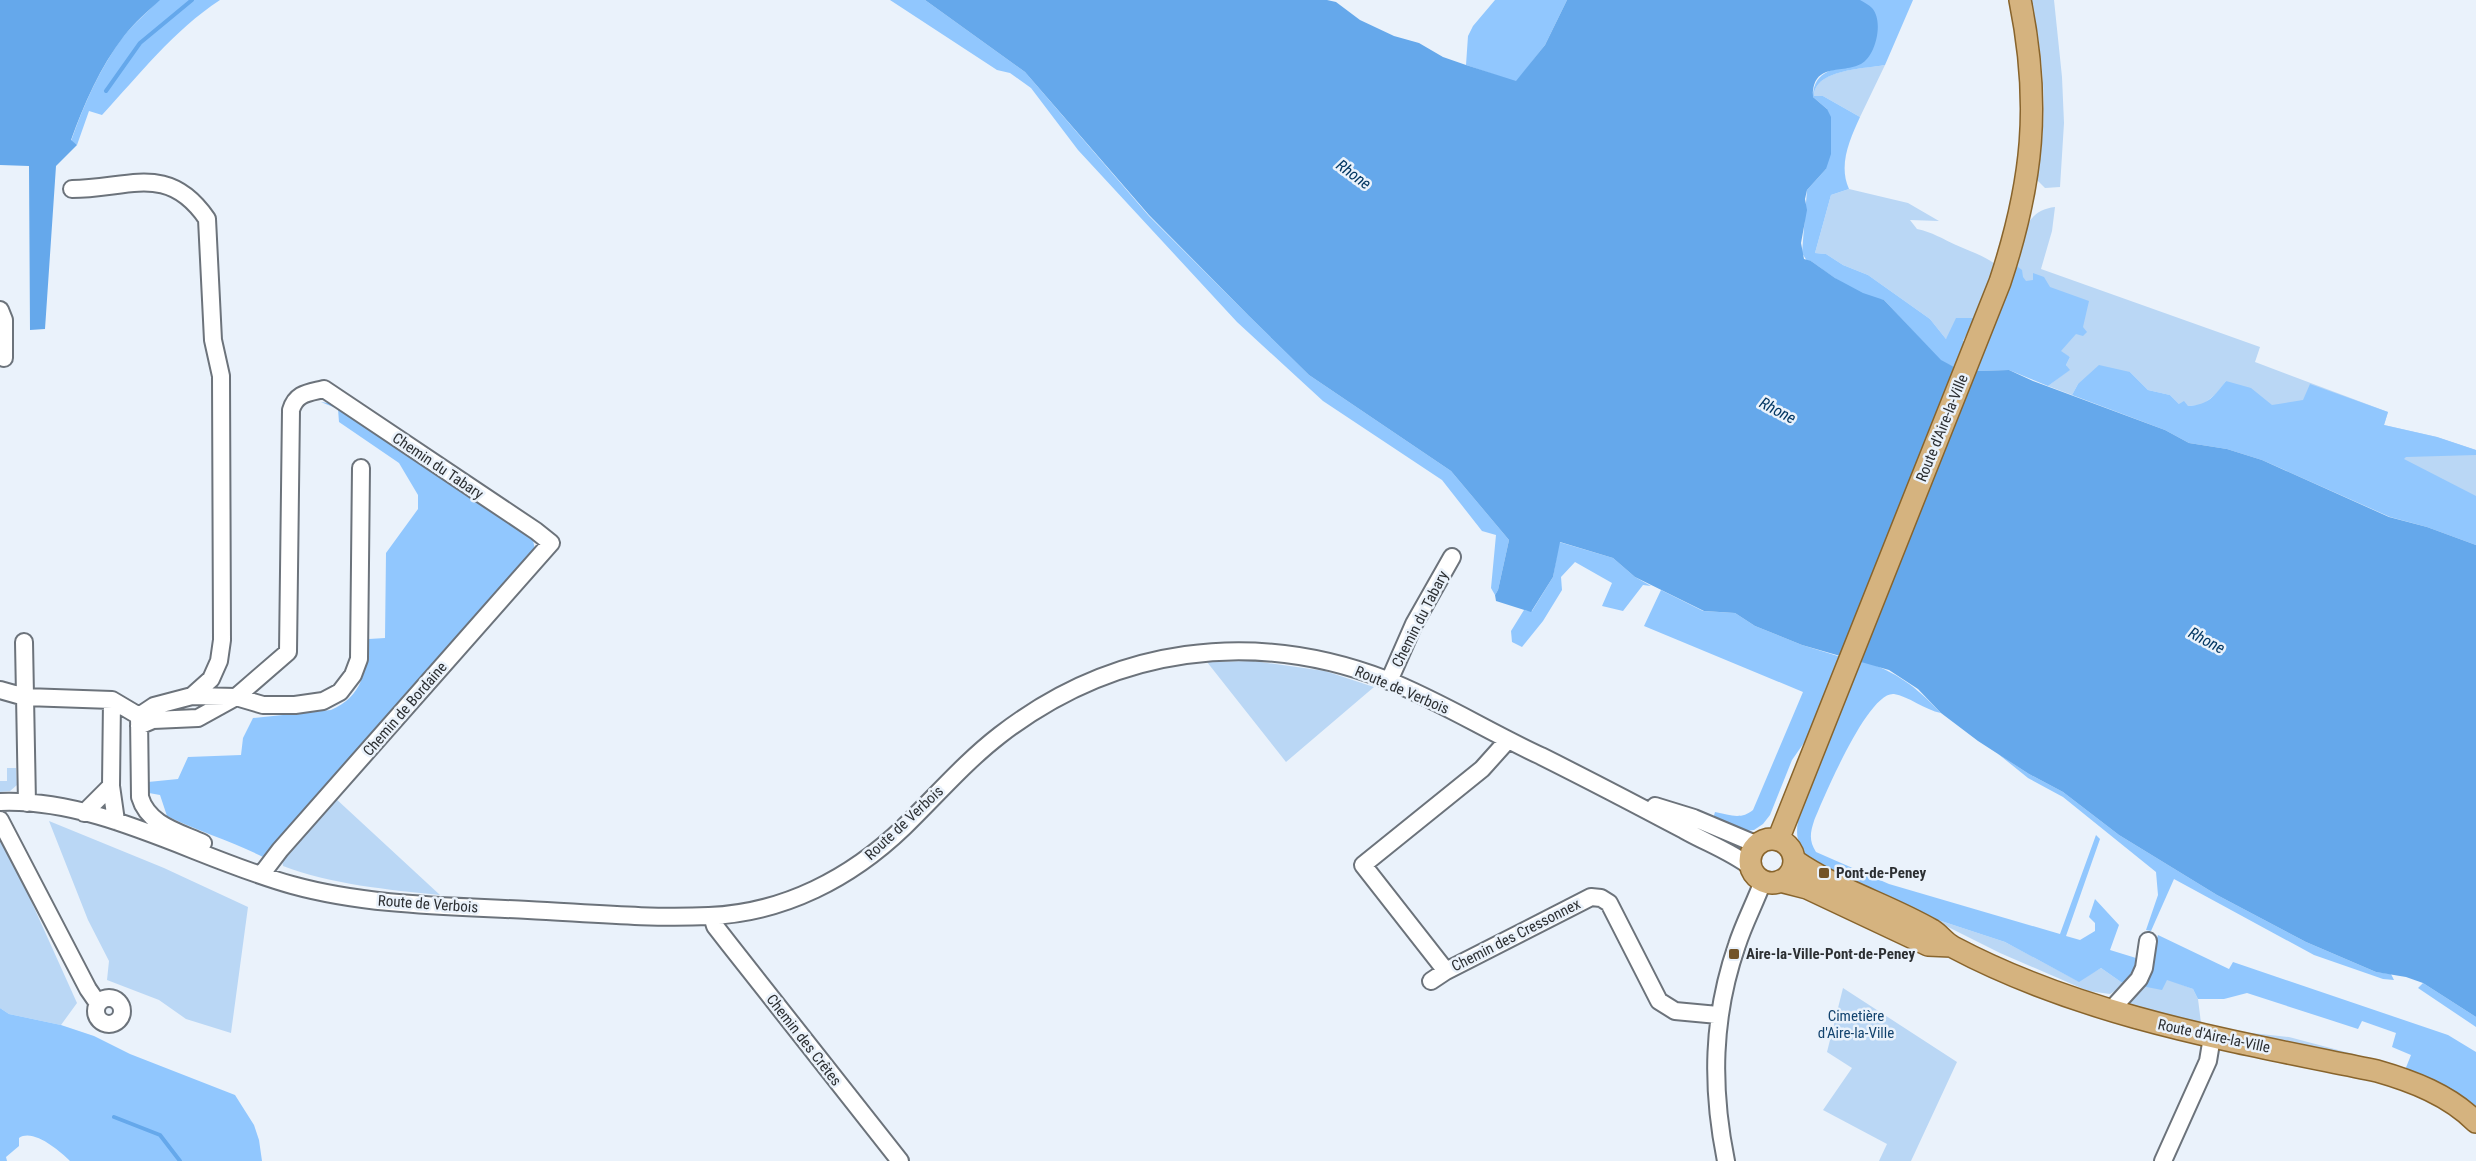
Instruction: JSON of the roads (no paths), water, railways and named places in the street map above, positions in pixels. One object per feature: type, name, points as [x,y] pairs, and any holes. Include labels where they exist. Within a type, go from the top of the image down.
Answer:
[{"type":"main road","name":"Route d'Aire-la-Ville","points":[[1768,842],[1843,677],[2011,249],[2028,178],[2033,126],[2032,81],[2020,0]]},
{"type":"main road","points":[[1768,842],[1788,846],[1794,860],[1792,871],[1765,877],[1750,858],[1768,842]]},
{"type":"main road","name":"Route d'Aire-la-Ville","points":[[1794,860],[1814,874],[1934,931],[1951,946],[2055,992],[2110,1011],[2212,1037],[2376,1071],[2408,1080],[2457,1106],[2476,1122]]},
{"type":"main road","name":"Route d'Aire-la-Ville","points":[[1765,877],[1807,888],[1928,945],[1951,946]]},
{"type":"street","points":[[72,189],[98,189],[123,183],[156,182],[170,185],[197,204],[207,219],[213,340],[221,376],[222,640],[219,661],[211,679],[192,696]]},
{"type":"street","points":[[0,310],[4,320],[4,358]]},
{"type":"street","name":"Chemin du Tabary","points":[[236,697],[288,652],[291,410],[293,402],[299,396],[324,389],[551,543]]},
{"type":"street","points":[[236,866],[218,850],[154,820],[144,810],[140,797],[139,721],[154,706],[192,696],[236,697],[263,705],[295,705],[323,701],[340,692],[353,675],[360,659],[361,468]]},
{"type":"street","name":"Chemin de Bordaine","points":[[261,875],[288,841],[551,543]]},
{"type":"street","name":"Chemin du Tabary","points":[[1389,681],[1414,624],[1452,557]]},
{"type":"street","points":[[24,642],[27,803]]},
{"type":"street","name":"Route de Verbois","points":[[0,802],[27,803],[116,821],[261,875],[323,893],[380,901],[586,913],[712,916],[741,914],[795,899],[848,873],[875,854],[905,827],[965,764],[998,736],[1045,703],[1100,676],[1170,656],[1197,652],[1258,651],[1310,658],[1345,666],[1389,681],[1623,796],[1690,834],[1732,853],[1765,877]]},
{"type":"street","points":[[0,690],[25,697],[112,700],[139,721],[198,718],[236,697]]},
{"type":"street","points":[[0,702],[15,702],[25,697]]},
{"type":"street","points":[[112,700],[111,786],[116,821],[126,816],[140,797]]},
{"type":"street","points":[[1446,971],[1364,865],[1475,776],[1508,740]]},
{"type":"street","points":[[84,813],[111,786]]},
{"type":"street","name":"Route de Verbois","points":[[1623,796],[1768,842]]},
{"type":"street","points":[[0,820],[88,989],[98,1002]]},
{"type":"street","points":[[1726,1161],[1717,1105],[1715,1055],[1718,1015],[1738,941],[1765,877]]},
{"type":"street","name":"Chemin des Cressonnex","points":[[1431,981],[1446,971],[1596,896],[1609,903],[1659,1001],[1675,1011],[1718,1015]]},
{"type":"street","name":"Chemin des Crêtes","points":[[712,916],[715,926],[900,1161]]},
{"type":"street","points":[[2110,1011],[2139,979],[2144,968],[2148,941]]},
{"type":"street","points":[[2163,1161],[2208,1061],[2212,1037]]},
{"type":"water","points":[[0,0],[160,0],[128,31],[107,60],[87,99],[71,140],[77,145],[56,166],[45,329],[30,330],[29,166],[0,165]]},
{"type":"water","name":"Rhone","points":[[925,0],[1327,0],[1336,2],[1360,20],[1394,36],[1419,43],[1443,57],[1516,81],[1545,45],[1567,0],[1860,0],[1872,8],[1876,14],[1877,38],[1871,54],[1861,64],[1823,74],[1817,78],[1814,86],[1813,97],[1827,109],[1831,117],[1831,154],[1826,169],[1807,190],[1805,199],[1807,210],[1801,243],[1804,259],[1863,293],[1884,300],[1941,360],[1956,368],[1975,371],[2009,370],[2165,430],[2189,443],[2227,449],[2262,460],[2389,517],[2427,527],[2476,545],[2476,1017],[2423,983],[2406,977],[2376,972],[2306,942],[2217,895],[2119,835],[2063,792],[2029,774],[1978,741],[1941,713],[1918,689],[1889,670],[1802,645],[1755,626],[1735,613],[1704,611],[1635,577],[1613,558],[1560,542],[1553,577],[1531,612],[1496,601],[1495,595],[1509,540],[1451,471],[1309,375],[1149,215],[1025,72]]},
{"type":"waterway","points":[[106,91],[140,43],[192,0]]},
{"type":"waterway","points":[[114,1117],[160,1135],[180,1161]]},
{"type":"place","name":"Pont-de-Peney","points":[[1824,873]]},
{"type":"place","name":"Aire-la-Ville-Pont-de-Peney","points":[[1734,954]]},
{"type":"park label","name":"Cimetière d'Aire-la-Ville","points":[[1856,1024]]}]
